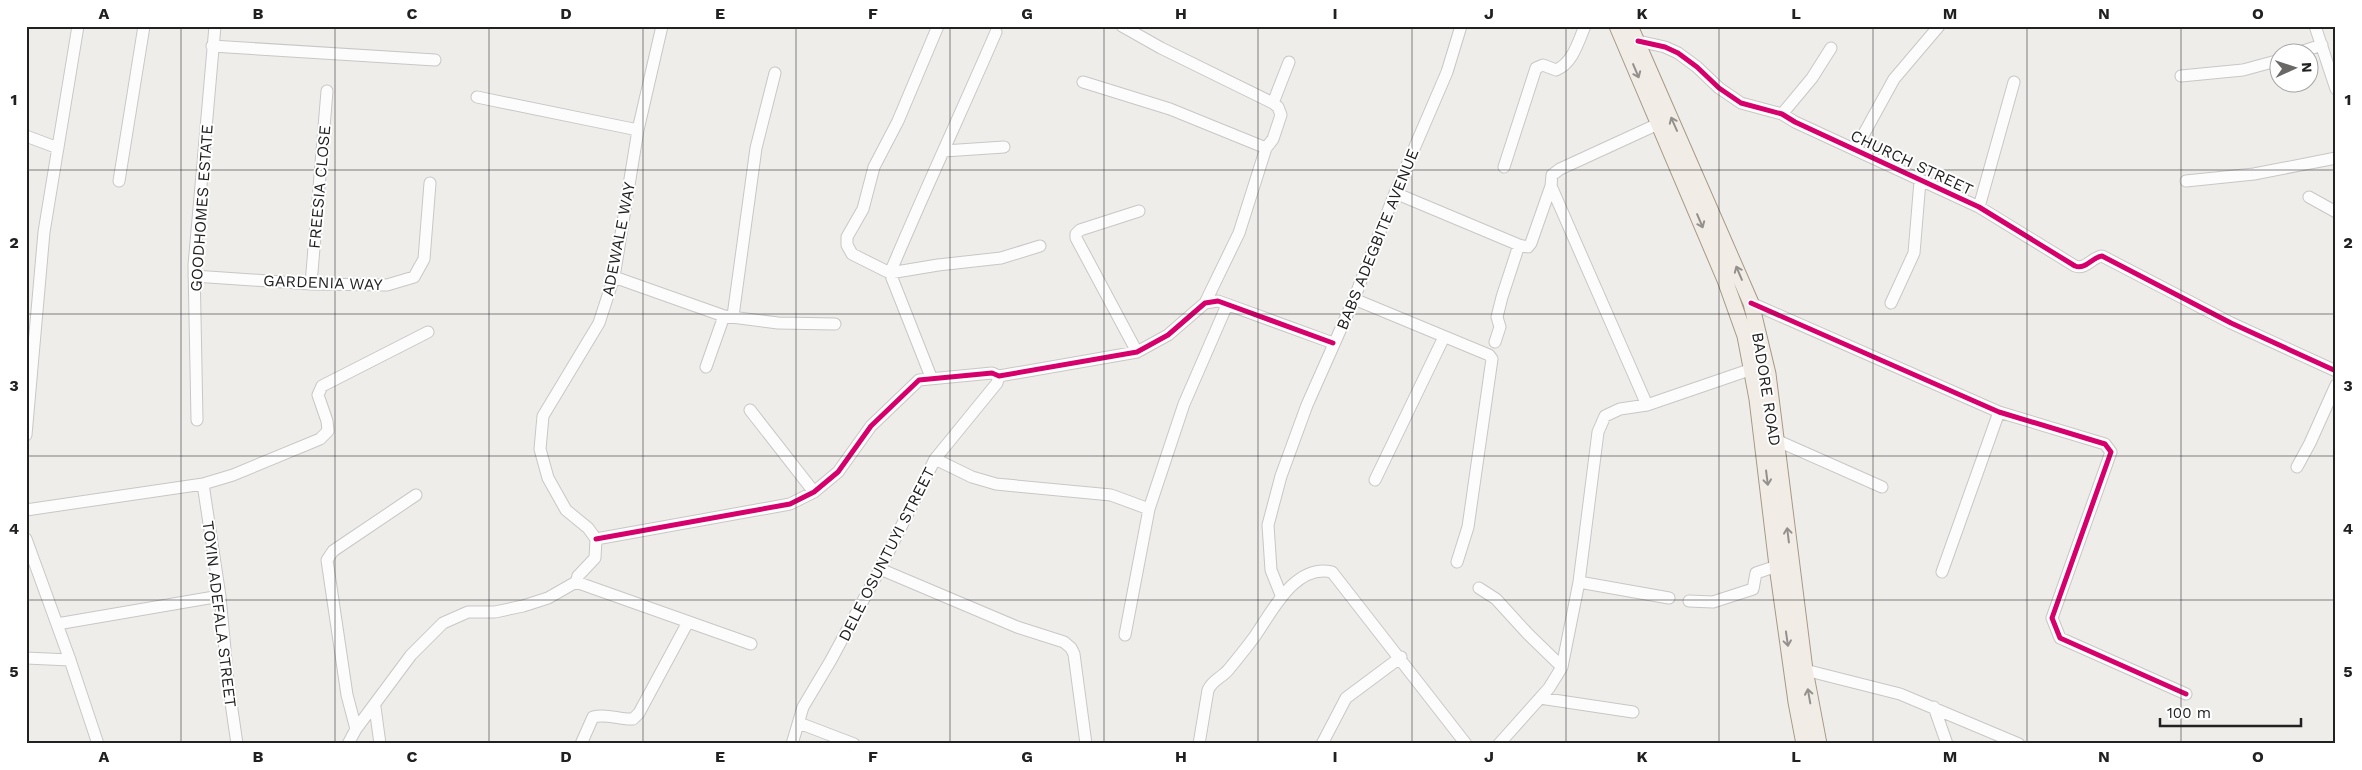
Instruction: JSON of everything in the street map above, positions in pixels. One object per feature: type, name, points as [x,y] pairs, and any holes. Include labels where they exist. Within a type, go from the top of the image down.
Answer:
[{"type":"main road","name":"BADORE ROAD","points":[[1617,26],[1725,280],[1745,336],[1752,369],[1777,566],[1796,702],[1804,744]]},
{"type":"main road","name":"BADORE ROAD","points":[[1630,26],[1751,303],[1764,354],[1805,670],[1819,744]]},
{"type":"street","points":[[26,435],[44,232],[78,26]]},
{"type":"street","points":[[119,181],[144,26]]},
{"type":"street","name":"GOODHOMES ESTATE","points":[[197,420],[194,276],[215,26]]},
{"type":"street","name":"ADEWALE WAY","points":[[596,539],[588,528],[566,510],[548,478],[540,449],[543,416],[599,324],[614,277],[638,130],[662,26]]},
{"type":"street","points":[[938,26],[898,121],[874,167],[863,209],[846,237],[847,245],[852,254],[890,273],[1001,258],[1040,246]]},
{"type":"street","points":[[348,744],[356,729],[411,655],[443,623],[468,612],[495,612],[548,598],[576,582],[578,576],[595,558],[596,539],[790,504],[814,492],[838,472],[871,426],[919,380],[931,377],[992,372],[999,376],[1137,352],[1168,335],[1205,303],[1239,233],[1266,148],[1273,139],[1281,115],[1278,106],[1273,103],[1161,48],[1122,26]]},
{"type":"street","name":"BABS ADEGBITE AVENUE","points":[[1281,595],[1271,570],[1268,525],[1281,476],[1333,343],[1354,300],[1395,193],[1447,72],[1460,26]]},
{"type":"street","points":[[1504,167],[1536,68],[1543,66],[1556,70],[1564,66],[1570,59],[1585,26]]},
{"type":"street","points":[[1855,150],[1894,79],[1939,26]]},
{"type":"street","points":[[2315,26],[2336,89]]},
{"type":"street","points":[[931,377],[890,273],[931,174],[944,151],[996,32]]},
{"type":"street","name":"CHURCH STREET","points":[[1638,41],[1665,47],[1678,53],[1697,67],[1719,88],[1741,103],[1782,114],[1795,122],[1978,207],[2079,268],[2098,256],[2102,256],[2231,323],[2336,371]]},
{"type":"street","points":[[212,46],[435,60]]},
{"type":"street","points":[[1782,114],[1812,78],[1831,48]]},
{"type":"street","points":[[1273,103],[1289,62]]},
{"type":"street","points":[[2181,76],[2243,70],[2270,63]]},
{"type":"street","points":[[706,367],[728,316],[756,148],[775,73]]},
{"type":"street","points":[[1084,82],[1170,109],[1266,148]]},
{"type":"street","points":[[1978,207],[2014,82]]},
{"type":"street","name":"FREESIA CLOSE","points":[[311,284],[327,91]]},
{"type":"street","points":[[477,97],[638,130]]},
{"type":"street","points":[[1395,193],[1518,245],[1528,247],[1532,243],[1551,186],[1552,175],[1560,169],[1658,124]]},
{"type":"street","points":[[26,136],[58,148]]},
{"type":"street","points":[[944,151],[1004,147]]},
{"type":"street","points":[[2186,181],[2254,174],[2336,158]]},
{"type":"street","points":[[1892,303],[1914,253],[1920,181]]},
{"type":"street","name":"GARDENIA WAY","points":[[194,276],[311,284],[387,285],[414,277],[424,259],[430,183]]},
{"type":"street","points":[[1551,186],[1647,405]]},
{"type":"street","points":[[2309,197],[2336,212]]},
{"type":"street","points":[[1137,352],[1076,238],[1076,234],[1080,230],[1139,211]]},
{"type":"street","points":[[1495,342],[1500,327],[1497,317],[1518,245]]},
{"type":"street","points":[[614,277],[728,316],[778,324],[835,324]]},
{"type":"street","points":[[1354,300],[1489,355],[1492,359],[1468,527],[1457,562]]},
{"type":"street","points":[[1205,303],[1218,301],[1333,343]]},
{"type":"street","points":[[1751,303],[1999,412],[2105,444],[2111,452],[2052,618],[2060,638],[2186,694]]},
{"type":"street","points":[[1125,635],[1149,509],[1184,404],[1227,305]]},
{"type":"street","points":[[26,510],[203,484],[233,475],[320,439],[328,432],[327,421],[318,395],[322,386],[428,332]]},
{"type":"street","points":[[1376,480],[1444,337]]},
{"type":"street","points":[[1499,744],[1540,698],[1562,667],[1579,582],[1598,432],[1605,416],[1620,409],[1647,405],[1752,369]]},
{"type":"street","name":"DELE OSUNTUYI STREET","points":[[792,744],[803,707],[831,660],[880,569],[935,459],[997,383],[999,376]]},
{"type":"street","points":[[2297,467],[2336,384]]},
{"type":"street","points":[[750,410],[814,492]]},
{"type":"street","points":[[1942,572],[1999,412]]},
{"type":"street","points":[[1776,440],[1882,487]]},
{"type":"street","points":[[935,459],[972,477],[996,484],[1111,495],[1149,509]]},
{"type":"street","name":"TOYIN ADEFALA STREET","points":[[203,484],[220,596],[228,682],[237,744]]},
{"type":"street","points":[[356,729],[347,694],[327,560],[333,551],[416,495]]},
{"type":"street","points":[[26,539],[98,744]]},
{"type":"street","points":[[1689,601],[1713,602],[1753,589],[1756,573],[1777,566]]},
{"type":"street","points":[[880,569],[1016,627],[1064,642],[1071,648],[1074,654],[1086,744]]},
{"type":"street","points":[[1199,744],[1211,682],[1226,674],[1255,635],[1281,595],[1304,577],[1324,570],[1332,572],[1401,657],[1466,744]]},
{"type":"street","points":[[576,582],[751,644]]},
{"type":"street","points":[[1579,582],[1669,598]]},
{"type":"street","points":[[1479,588],[1496,599],[1562,667]]},
{"type":"street","points":[[57,624],[220,596]]},
{"type":"street","points":[[581,744],[593,716],[602,714],[623,720],[633,719],[639,714],[688,622]]},
{"type":"street","points":[[1322,744],[1346,698],[1401,657]]},
{"type":"street","points":[[26,658],[70,660]]},
{"type":"street","points":[[1805,670],[1900,694],[2020,744]]},
{"type":"street","points":[[1540,698],[1633,712]]},
{"type":"street","points":[[374,707],[380,744]]},
{"type":"street","points":[[1934,707],[1947,744]]},
{"type":"street","points":[[799,723],[854,744]]},
{"type":"cycle path","points":[[1638,41],[1665,47],[1678,53],[1697,67],[1719,88],[1741,103],[1782,114],[1795,122],[1979,207],[2075,266],[2086,265],[2102,256],[2231,323],[2336,371]]},
{"type":"cycle path","points":[[596,539],[790,504],[814,492],[838,472],[871,426],[919,380],[992,373],[999,376],[1137,352],[1168,335],[1205,303],[1218,301],[1333,343]]},
{"type":"cycle path","points":[[1751,303],[1999,412],[2105,444],[2111,452],[2052,618],[2060,638],[2186,694]]}]
